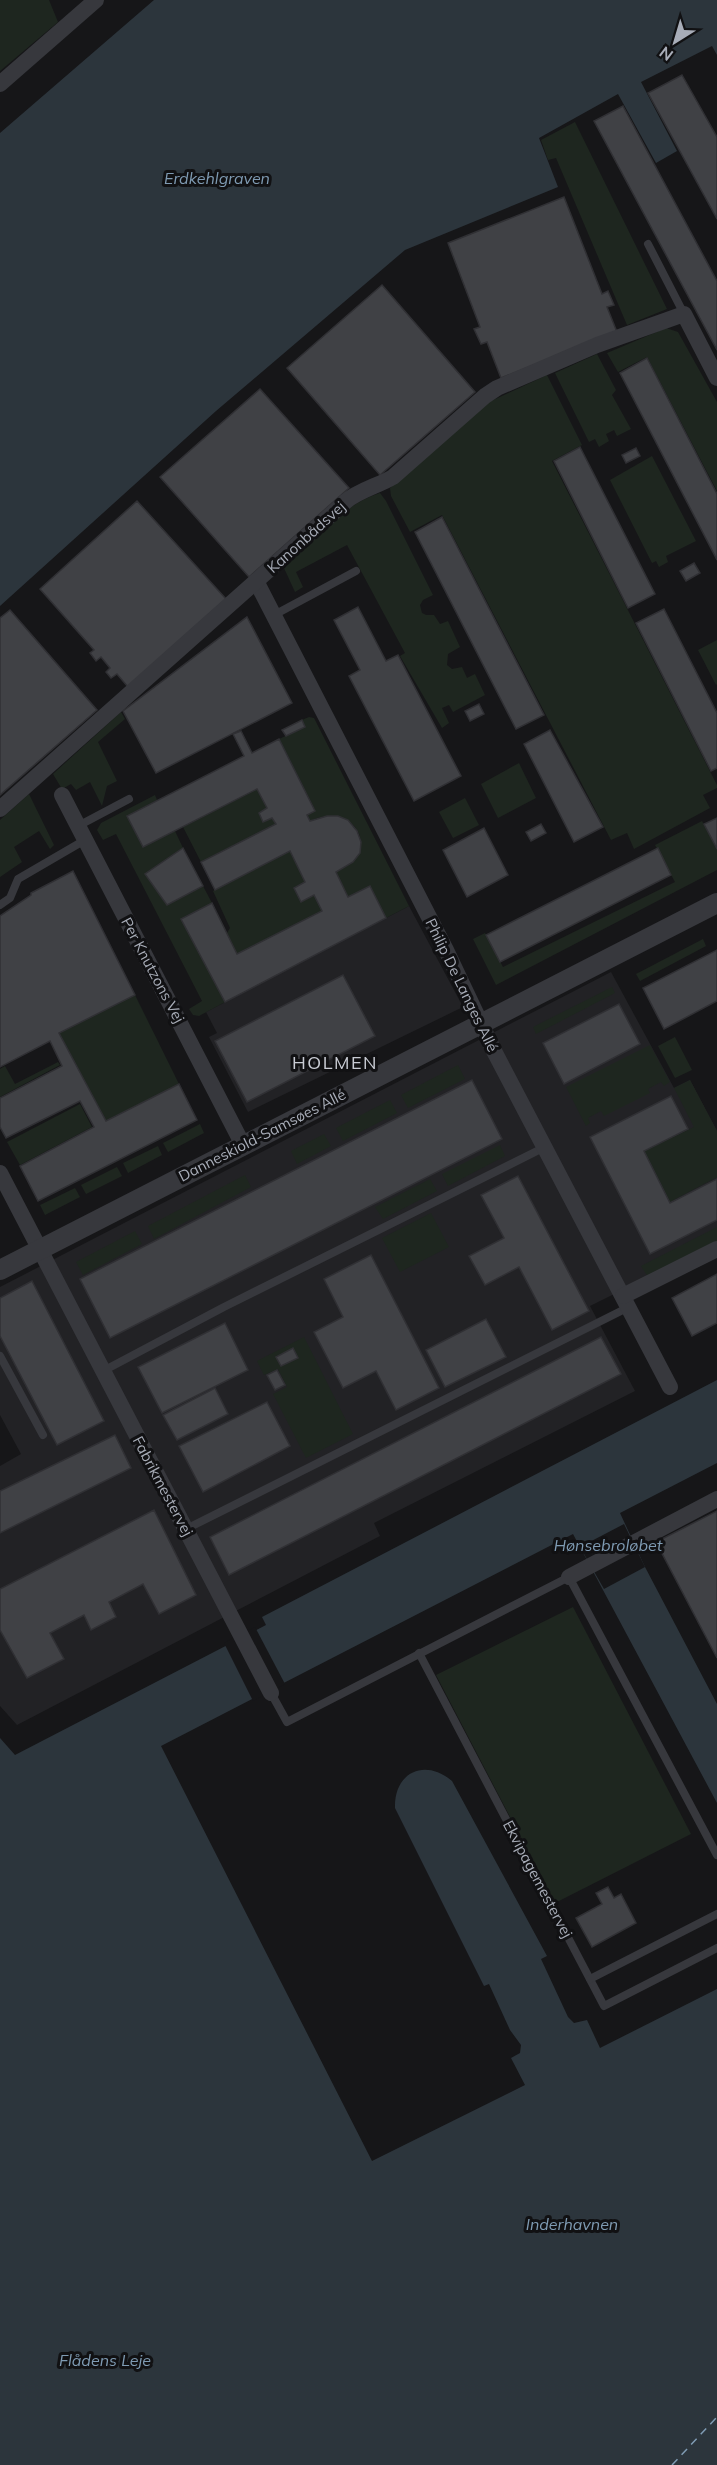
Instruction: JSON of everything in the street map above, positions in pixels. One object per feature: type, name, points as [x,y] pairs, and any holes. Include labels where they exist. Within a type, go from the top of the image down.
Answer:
[{"type":"street","points":[[0,84],[96,0]]},
{"type":"street","points":[[684,314],[717,378]]},
{"type":"street","name":"Kanonbådsvej","points":[[0,809],[353,495],[381,485],[393,477],[485,396],[497,388],[597,345],[684,314]]},
{"type":"street","name":"Philip De Langes Allé","points":[[256,581],[446,950],[544,1147],[670,1387]]},
{"type":"street","name":"Per Knutzons Vej","points":[[62,795],[243,1145]]},
{"type":"street","name":"Danneskiold-Samsøes Allé","points":[[0,1270],[717,903]]},
{"type":"street","name":"Fabrikmestervej","points":[[0,1173],[271,1693]]},
{"type":"street","points":[[626,1301],[717,1249]]},
{"type":"street","points":[[574,1574],[717,1499]]},
{"type":"lane","points":[[648,244],[684,314]]},
{"type":"lane","points":[[274,615],[356,571]]},
{"type":"lane","points":[[0,905],[10,898],[18,879],[129,800]]},
{"type":"lane","points":[[103,1371],[224,1306],[544,1147]]},
{"type":"lane","points":[[186,1529],[307,1470],[626,1301]]},
{"type":"lane","points":[[0,1356],[43,1435]]},
{"type":"lane","points":[[419,1653],[574,1574],[717,1855]]},
{"type":"lane","name":"Fabrikmestervej","points":[[271,1693],[287,1722],[419,1653]]},
{"type":"lane","name":"Ekvipagemestervej","points":[[419,1653],[604,2006],[717,1948]]},
{"type":"lane","points":[[590,1979],[717,1914]]},
{"type":"shaded area","points":[[0,0],[49,0],[58,22],[0,71]]},
{"type":"shaded area","points":[[575,122],[667,309],[627,325],[556,158],[548,160],[541,140]]},
{"type":"shaded area","points":[[666,328],[678,332],[717,402],[717,491],[647,357],[618,372],[607,353]]},
{"type":"shaded area","points":[[597,354],[616,390],[612,395],[631,429],[617,436],[614,430],[606,434],[609,441],[599,447],[595,439],[589,442],[555,373]]},
{"type":"shaded area","points":[[547,375],[582,445],[552,461],[717,785],[717,788],[703,795],[710,808],[634,849],[627,833],[611,840],[442,515],[410,532],[391,496],[390,488],[489,402]]},
{"type":"shaded area","points":[[652,456],[696,541],[666,556],[668,562],[659,567],[656,561],[652,563],[610,480]]},
{"type":"shaded area","points":[[380,493],[433,595],[423,600],[420,605],[422,613],[434,615],[440,624],[448,621],[460,647],[448,654],[447,665],[452,669],[462,667],[467,678],[475,674],[485,695],[453,712],[449,705],[442,708],[449,723],[442,728],[400,656],[405,653],[347,545],[296,572],[303,587],[295,592],[284,568],[340,515],[352,506]]},
{"type":"shaded area","points":[[717,640],[717,684],[716,685],[698,650]]},
{"type":"shaded area","points":[[121,712],[125,719],[98,742],[117,781],[107,786],[102,806],[90,782],[76,790],[71,784],[62,789],[53,774]]},
{"type":"shaded area","points":[[309,717],[314,718],[409,906],[386,918],[370,886],[348,897],[336,872],[351,862],[359,850],[360,839],[357,829],[349,821],[338,817],[324,816],[310,821],[307,815],[315,810],[279,739],[305,727],[302,720]]},
{"type":"shaded area","points":[[519,763],[536,798],[498,818],[481,784]]},
{"type":"shaded area","points":[[257,789],[267,808],[259,813],[263,822],[272,818],[276,824],[201,862],[183,827]]},
{"type":"shaded area","points":[[29,794],[54,845],[50,849],[39,831],[14,847],[22,862],[0,877],[0,820]]},
{"type":"shaded area","points":[[155,795],[157,800],[127,816],[143,847],[175,831],[183,848],[145,874],[167,905],[203,886],[212,903],[225,1002],[199,1016],[193,1015],[189,1009],[202,1001],[116,834],[103,840],[97,830],[101,823]]},
{"type":"shaded area","points":[[465,798],[479,825],[453,838],[439,812]]},
{"type":"shaded area","points":[[702,821],[717,849],[717,870],[496,985],[473,939],[485,933],[503,967],[675,882],[655,845]]},
{"type":"shaded area","points":[[290,851],[305,882],[302,902],[314,895],[322,911],[237,954],[227,933],[230,928],[213,891]]},
{"type":"shaded area","points":[[409,906],[463,1007],[248,1112],[209,1037],[217,1033],[206,1012]]},
{"type":"shaded area","points":[[703,939],[706,946],[640,981],[636,974]]},
{"type":"shaded area","points":[[611,972],[674,1088],[690,1080],[717,1131],[717,1243],[590,1306],[635,1391],[374,1523],[380,1536],[17,1725],[0,1706],[0,1466],[21,1454],[0,1415],[0,1287]]},
{"type":"shaded area","points":[[612,987],[615,993],[536,1034],[533,1027]]},
{"type":"shaded area","points":[[135,995],[179,1084],[106,1121],[59,1033]]},
{"type":"shaded area","points":[[675,1037],[692,1070],[675,1078],[658,1046]]},
{"type":"shaded area","points":[[650,1045],[670,1082],[664,1086],[661,1082],[648,1089],[650,1093],[604,1116],[601,1111],[588,1118],[590,1123],[586,1126],[566,1087]]},
{"type":"shaded area","points":[[58,1062],[60,1065],[0,1097],[0,1069],[5,1066],[15,1084]]},
{"type":"shaded area","points":[[458,1065],[465,1079],[408,1108],[401,1095]]},
{"type":"shaded area","points":[[690,1080],[717,1131],[717,1177],[670,1202],[644,1151],[694,1127],[674,1088]]},
{"type":"shaded area","points":[[390,1100],[397,1113],[343,1141],[336,1128]]},
{"type":"shaded area","points":[[80,1104],[92,1127],[20,1165],[7,1142]]},
{"type":"shaded area","points":[[200,1124],[204,1133],[168,1152],[163,1143]]},
{"type":"shaded area","points":[[324,1134],[331,1146],[297,1164],[291,1151]]},
{"type":"shaded area","points":[[500,1145],[505,1156],[448,1186],[442,1174]]},
{"type":"shaded area","points":[[158,1146],[162,1155],[128,1173],[123,1163]]},
{"type":"shaded area","points":[[117,1167],[122,1176],[86,1194],[81,1185]]},
{"type":"shaded area","points":[[245,1175],[251,1187],[154,1239],[148,1226]]},
{"type":"shaded area","points":[[430,1179],[437,1191],[383,1219],[375,1207]]},
{"type":"shaded area","points":[[75,1188],[80,1197],[45,1215],[40,1205]]},
{"type":"shaded area","points":[[431,1213],[449,1247],[400,1272],[382,1238]]},
{"type":"shaded area","points":[[717,1227],[717,1243],[648,1277],[641,1266]]},
{"type":"shaded area","points":[[135,1231],[142,1244],[83,1275],[76,1262]]},
{"type":"shaded area","points":[[304,1337],[353,1434],[306,1458],[273,1394],[287,1387],[278,1369],[264,1375],[257,1361]]},
{"type":"shaded area","points":[[573,1607],[691,1834],[555,1903],[436,1675]]},
{"type":"water","name":"Erdkehlgraven","points":[[154,0],[717,0],[717,55],[712,46],[641,82],[677,151],[656,163],[618,94],[539,138],[558,187],[405,250],[216,411],[0,606],[0,133]]},
{"type":"water","points":[[717,1380],[717,1463],[620,1513],[645,1567],[717,1704],[717,1803],[573,1534],[161,1746],[372,2161],[525,2085],[511,2058],[520,2053],[521,2045],[510,2030],[489,1984],[484,1986],[395,1808],[400,1785],[413,1772],[432,1770],[452,1781],[547,1956],[541,1959],[568,2017],[574,2023],[587,2020],[600,2048],[717,1989],[717,2465],[0,2465],[0,1738],[15,1755],[266,1625],[262,1617]]},
{"type":"pier","points":[[624,1524],[645,1567],[604,1589],[580,1547]]},
{"type":"pier","points":[[255,1627],[285,1684],[253,1701],[224,1643]]},
{"type":"building","points":[[682,75],[717,137],[717,219],[648,93]]},
{"type":"building","points":[[623,106],[717,281],[717,350],[594,121]]},
{"type":"building","points":[[564,197],[602,294],[608,291],[614,305],[607,307],[617,332],[501,378],[487,342],[481,344],[474,329],[480,327],[448,243]]},
{"type":"building","points":[[382,285],[475,392],[380,475],[287,368]]},
{"type":"building","points":[[647,358],[717,494],[717,560],[620,373]]},
{"type":"building","points":[[260,389],[349,488],[249,577],[160,477]]},
{"type":"building","points":[[580,447],[655,594],[628,608],[554,461]]},
{"type":"building","points":[[636,448],[640,456],[626,463],[622,455]]},
{"type":"building","points":[[137,501],[226,599],[128,687],[117,674],[111,678],[106,672],[110,668],[101,657],[96,661],[90,653],[94,650],[40,589]]},
{"type":"building","points":[[442,517],[544,715],[516,729],[415,532]]},
{"type":"building","points":[[694,563],[700,573],[686,581],[680,571]]},
{"type":"building","points":[[358,607],[386,661],[398,655],[461,776],[414,801],[349,676],[360,670],[334,620]]},
{"type":"building","points":[[664,609],[717,713],[717,768],[711,771],[636,623]]},
{"type":"building","points":[[10,610],[97,710],[0,795],[0,618]]},
{"type":"building","points":[[247,617],[292,703],[156,773],[123,711]]},
{"type":"building","points":[[479,704],[484,714],[470,721],[465,711]]},
{"type":"building","points":[[302,720],[305,727],[286,736],[282,730]]},
{"type":"building","points":[[550,730],[603,827],[574,842],[524,744]]},
{"type":"building","points":[[241,731],[252,753],[279,739],[315,811],[307,815],[310,821],[327,816],[338,816],[348,820],[357,831],[361,842],[360,853],[353,862],[336,872],[348,897],[370,886],[386,918],[225,1002],[181,919],[212,903],[237,954],[322,911],[314,895],[301,902],[294,888],[305,882],[290,851],[215,890],[201,862],[276,824],[272,818],[263,822],[259,813],[267,808],[257,789],[143,847],[127,816],[244,756],[233,734]]},
{"type":"building","points":[[717,818],[717,849],[704,824]]},
{"type":"building","points":[[541,824],[546,833],[531,841],[526,832]]},
{"type":"building","points":[[484,828],[508,875],[467,897],[443,850]]},
{"type":"building","points":[[183,848],[203,886],[167,905],[145,874]]},
{"type":"building","points":[[658,848],[671,875],[500,962],[486,935]]},
{"type":"building","points":[[73,871],[135,995],[59,1033],[106,1121],[179,1084],[197,1120],[38,1201],[20,1166],[94,1127],[80,1101],[6,1138],[0,1127],[0,1098],[62,1066],[50,1041],[0,1067],[0,916],[31,893]]},
{"type":"building","points":[[717,950],[717,1001],[664,1029],[643,988]]},
{"type":"building","points":[[343,975],[375,1036],[247,1102],[215,1041]]},
{"type":"building","points":[[619,1004],[640,1044],[564,1084],[543,1043]]},
{"type":"building","points":[[472,1080],[502,1139],[110,1338],[80,1279]]},
{"type":"building","points":[[671,1096],[688,1129],[644,1151],[670,1203],[717,1179],[717,1220],[650,1254],[590,1137]]},
{"type":"building","points":[[518,1176],[589,1311],[552,1330],[519,1267],[485,1285],[469,1256],[504,1238],[481,1195]]},
{"type":"building","points":[[371,1255],[439,1388],[396,1410],[376,1371],[343,1388],[314,1332],[343,1317],[324,1279]]},
{"type":"building","points":[[717,1274],[717,1323],[692,1336],[672,1298]]},
{"type":"building","points":[[32,1281],[104,1421],[57,1445],[0,1336],[0,1298]]},
{"type":"building","points":[[486,1319],[506,1357],[445,1387],[426,1350]]},
{"type":"building","points":[[225,1323],[248,1370],[162,1413],[138,1367]]},
{"type":"building","points":[[601,1337],[621,1374],[229,1575],[210,1537]]},
{"type":"building","points":[[293,1348],[298,1358],[281,1366],[276,1357]]},
{"type":"building","points":[[277,1370],[285,1385],[275,1390],[267,1375]]},
{"type":"building","points":[[215,1388],[228,1414],[177,1440],[163,1415]]},
{"type":"building","points":[[267,1402],[290,1446],[203,1492],[179,1446]]},
{"type":"building","points":[[115,1435],[131,1468],[0,1533],[0,1491]]},
{"type":"building","points":[[154,1510],[196,1595],[159,1614],[143,1584],[109,1602],[116,1617],[91,1630],[84,1615],[50,1633],[64,1659],[27,1678],[0,1630],[0,1589]]},
{"type":"building","points":[[717,1511],[717,1658],[656,1542]]},
{"type":"building","points":[[608,1887],[614,1898],[621,1894],[636,1923],[592,1947],[576,1918],[602,1904],[596,1893]]},
{"type":"ferry route","points":[[672,2465],[717,2417]]},
{"type":"district","name":"HOLMEN","points":[[335,1062]]},
{"type":"water label","name":"Hønsebroløbet","points":[[608,1545]]},
{"type":"water label","name":"Inderhavnen","points":[[572,2224]]},
{"type":"water label","name":"Flådens Leje","points":[[105,2360]]}]
